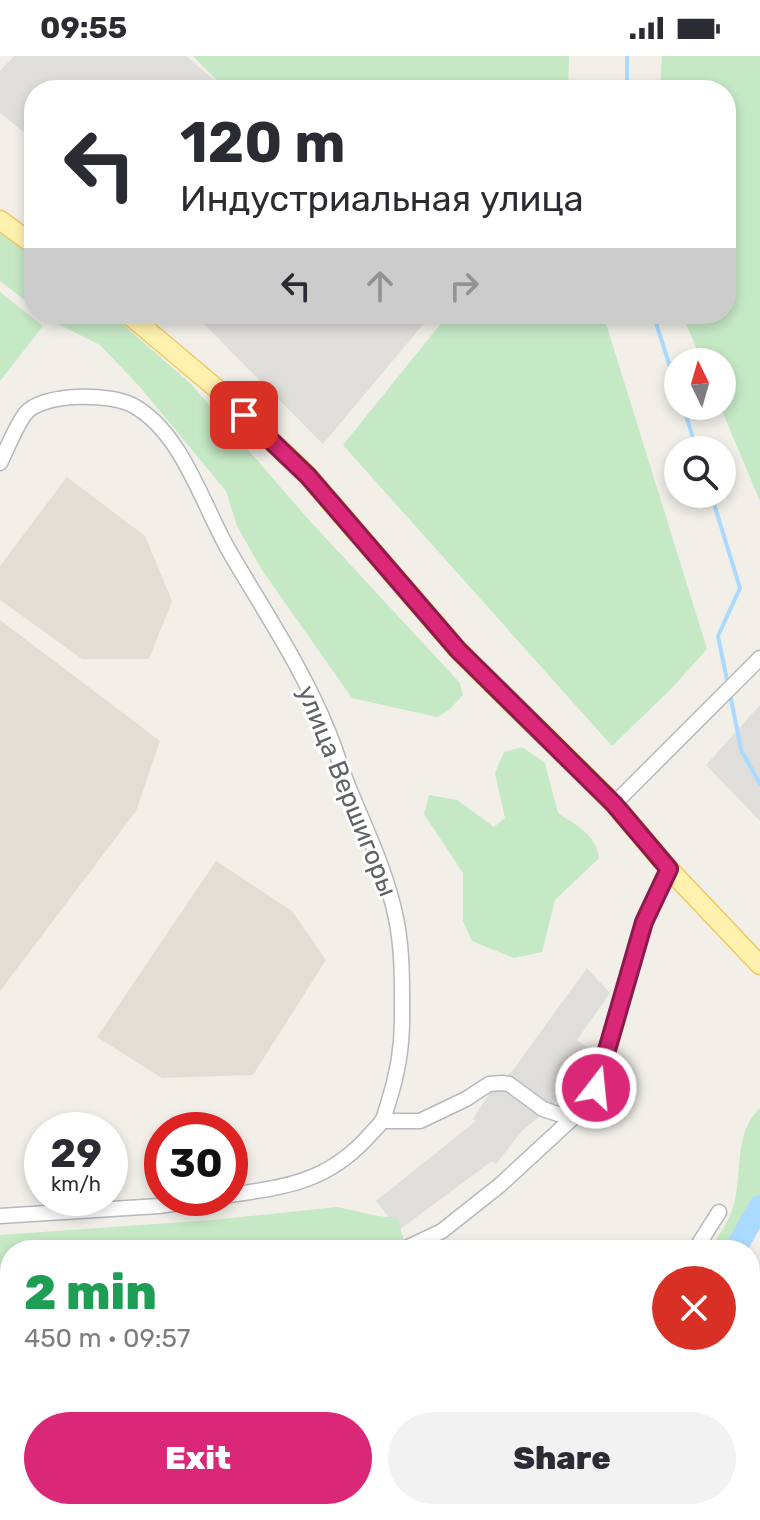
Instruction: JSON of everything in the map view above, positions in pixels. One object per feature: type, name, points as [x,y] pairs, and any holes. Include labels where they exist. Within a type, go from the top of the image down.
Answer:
[{"type":"main road","points":[[0,220],[24,238]]},
{"type":"main road","points":[[140,324],[223,394],[308,476],[458,650],[614,804],[669,869],[760,965]]},
{"type":"street","name":"улица Вершигоры","points":[[0,463],[26,412],[40,403],[110,398],[132,405],[147,415],[188,469],[223,543],[295,662],[328,730],[382,871],[396,919],[402,977],[402,1036],[398,1072],[382,1121],[354,1151],[327,1171],[286,1187],[248,1192]]},
{"type":"street","points":[[614,804],[760,658]]},
{"type":"street","points":[[423,1240],[442,1231],[500,1185],[576,1115],[596,1088],[644,922],[669,869]]},
{"type":"street","points":[[382,1121],[420,1121],[489,1084],[502,1083],[509,1084],[543,1109],[576,1115]]},
{"type":"street","points":[[0,1216],[144,1207]]},
{"type":"street","points":[[701,1240],[719,1212]]},
{"type":"shaded area","points":[[14,56],[186,56],[214,80],[24,80],[24,132],[0,113],[0,71]]},
{"type":"shaded area","points":[[204,324],[423,324],[323,444]]},
{"type":"shaded area","points":[[67,477],[145,536],[172,601],[149,659],[82,659],[0,600],[0,566]]},
{"type":"shaded area","points":[[0,620],[160,741],[136,811],[0,991]]},
{"type":"shaded area","points":[[760,705],[760,821],[706,765]]},
{"type":"shaded area","points":[[216,861],[292,911],[326,960],[253,1075],[162,1078],[97,1037]]},
{"type":"shaded area","points":[[587,968],[610,993],[577,1040],[592,1051],[553,1105],[522,1131],[496,1164],[492,1161],[399,1230],[376,1201],[476,1121],[473,1119],[493,1088],[513,1070]]},
{"type":"green space","points":[[193,56],[569,56],[568,80],[216,80]]},
{"type":"green space","points":[[662,56],[760,56],[760,501],[736,444],[736,436],[733,436],[726,420],[736,420],[736,348],[696,348],[686,324],[736,324],[736,80],[661,80]]},
{"type":"green space","points":[[0,228],[24,246],[24,299],[0,281]]},
{"type":"green space","points":[[0,292],[24,311],[24,324],[43,326],[0,381]]},
{"type":"green space","points":[[58,324],[122,324],[191,384],[309,520],[460,683],[463,695],[449,710],[437,717],[352,698],[262,570],[237,526],[226,491],[140,387],[100,345]]},
{"type":"green space","points":[[441,324],[606,324],[707,649],[612,746],[343,445]]},
{"type":"green space","points":[[522,747],[545,763],[558,813],[590,837],[599,858],[555,900],[542,952],[514,958],[472,941],[463,921],[463,873],[424,814],[429,795],[457,800],[494,827],[505,818],[495,773],[504,752]]},
{"type":"green space","points":[[760,1108],[760,1196],[735,1240],[715,1240],[734,1204],[741,1146],[751,1119]]},
{"type":"green space","points":[[337,1207],[397,1218],[404,1240],[0,1240],[0,1235],[212,1220]]},
{"type":"waterway","points":[[627,56],[627,80]]},
{"type":"waterway","points":[[656,324],[664,348]]},
{"type":"waterway","points":[[687,420],[693,436]]},
{"type":"waterway","points":[[715,508],[740,588],[718,636],[728,685]]},
{"type":"waterway","points":[[730,694],[741,750],[760,784]]},
{"type":"waterway","points":[[741,1240],[760,1206]]},
{"type":"route","points":[[244,415],[308,476],[458,650],[614,804],[669,869],[644,922],[596,1088]]}]
